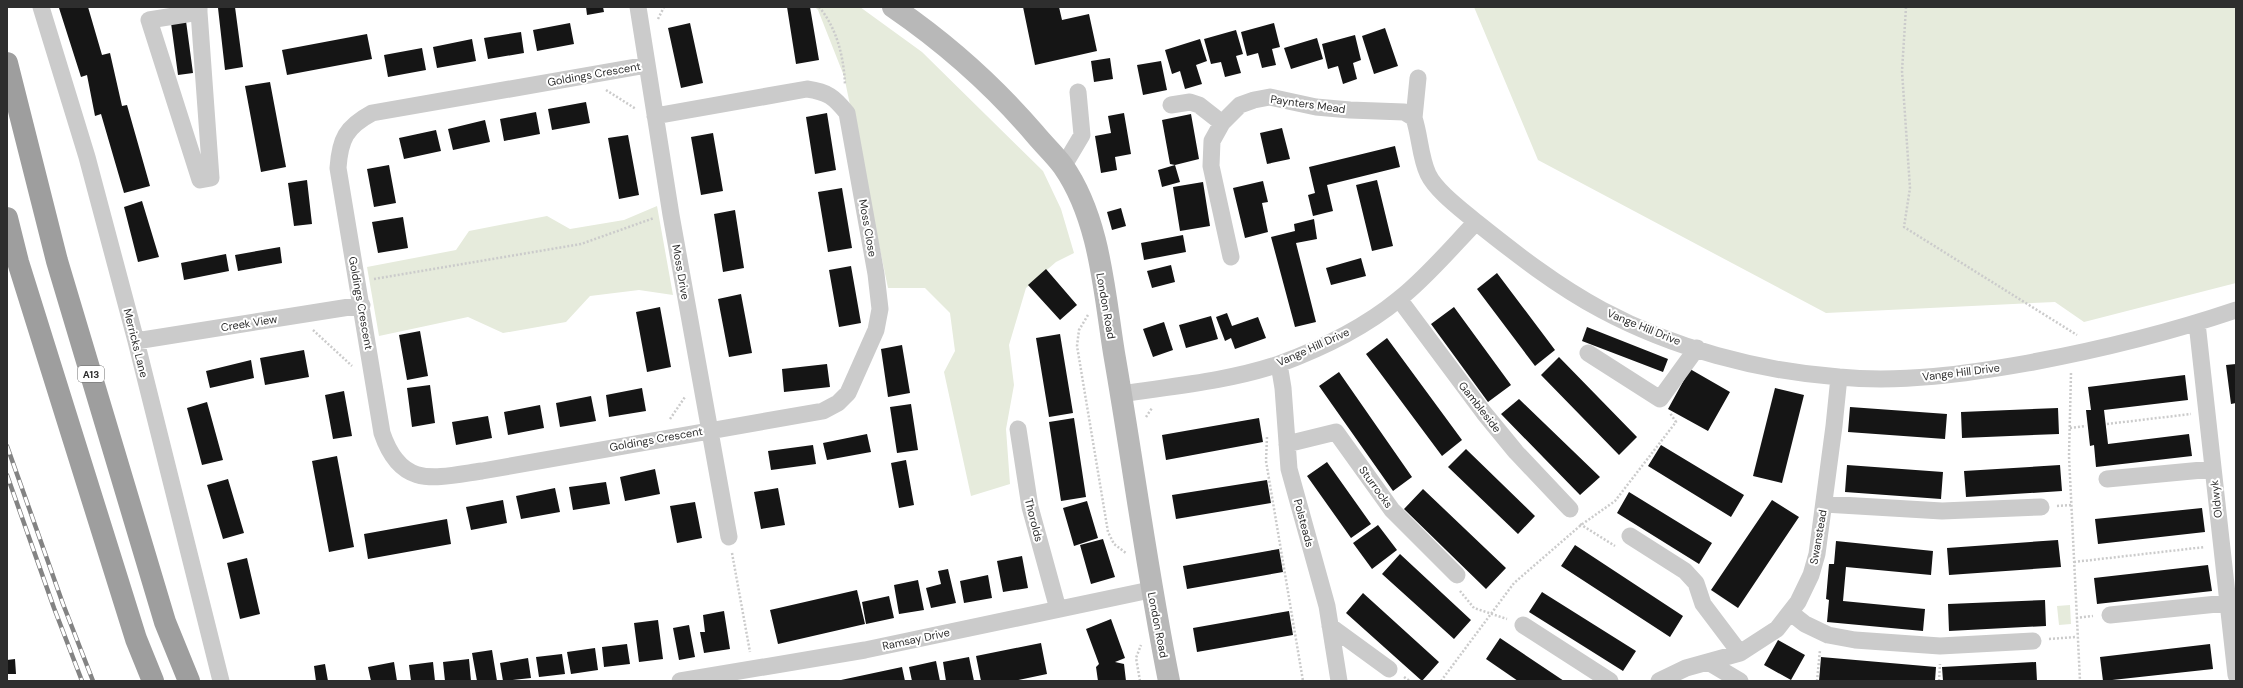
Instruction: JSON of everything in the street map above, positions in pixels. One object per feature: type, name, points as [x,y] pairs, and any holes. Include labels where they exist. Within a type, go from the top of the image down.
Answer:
[{"type":"highway","name":"A13","points":[[7,62],[57,261],[165,622],[189,681]]},
{"type":"highway","points":[[7,218],[22,277],[136,639],[152,681]]},
{"type":"main road","name":"London Road","points":[[894,7],[931,33],[979,74],[1021,117],[1063,167],[1086,212],[1097,254],[1121,394],[1150,590],[1169,681]]},
{"type":"street","name":"Merricks Lane","points":[[41,7],[87,157],[136,341],[220,681]]},
{"type":"street","name":"Moss Drive","points":[[638,7],[647,65],[648,114],[671,214],[708,430],[729,537]]},
{"type":"street","points":[[199,9],[211,178],[200,180],[149,20],[199,9]]},
{"type":"street","name":"Goldings Crescent","points":[[647,65],[372,114],[357,121],[346,133],[339,149],[338,168],[362,305],[382,433],[388,452],[401,467],[420,477],[444,477],[708,430]]},
{"type":"street","points":[[1418,78],[1414,118],[1420,136],[1424,162],[1429,176],[1443,192],[1476,222]]},
{"type":"street","name":"Moss Close","points":[[648,114],[807,89],[824,92],[838,101],[847,114],[876,274],[880,309],[876,330],[848,393],[838,403],[823,411],[708,430]]},
{"type":"street","points":[[1063,167],[1082,135],[1078,92]]},
{"type":"street","name":"Paynters Mead","points":[[1231,257],[1211,166],[1212,141],[1222,123],[1240,105],[1254,100],[1270,97],[1343,110],[1404,112],[1414,118]]},
{"type":"street","points":[[1171,105],[1190,102],[1199,105],[1222,123]]},
{"type":"street","name":"Vange Hill Drive","points":[[1121,394],[1207,380],[1279,364],[1360,325],[1399,299],[1476,222],[1543,273],[1602,309],[1637,327],[1697,348],[1787,370],[1839,377],[1884,379],[1968,373],[2098,348],[2197,323],[2236,310]]},
{"type":"street","name":"Gambleside","points":[[1399,299],[1484,413],[1516,452],[1570,509]]},
{"type":"street","name":"Creek View","points":[[136,341],[362,305]]},
{"type":"street","name":"Oldwyk","points":[[2197,323],[2236,675]]},
{"type":"street","points":[[1588,352],[1660,398],[1697,348]]},
{"type":"street","name":"Polsteads","points":[[1279,364],[1283,388],[1289,469],[1327,606],[1339,681]]},
{"type":"street","name":"Swanstead","points":[[1659,681],[1686,668],[1740,653],[1777,629],[1791,613],[1811,575],[1817,554],[1839,377]]},
{"type":"street","name":"Thorolds","points":[[1018,429],[1030,507],[1058,609]]},
{"type":"street","name":"Sturrocks","points":[[1287,444],[1336,432],[1392,510],[1457,575]]},
{"type":"street","points":[[2107,479],[2213,469]]},
{"type":"street","points":[[1824,504],[1942,511],[2040,507]]},
{"type":"street","points":[[1630,536],[1685,571],[1696,583],[1703,604],[1740,653]]},
{"type":"street","name":"Ramsay Drive","points":[[680,681],[865,650],[1150,590]]},
{"type":"street","points":[[2110,615],[2227,603]]},
{"type":"street","points":[[1791,613],[1821,632],[1855,640],[1940,646],[2033,641]]},
{"type":"street","points":[[1522,625],[1610,681]]},
{"type":"street","points":[[1330,626],[1389,669]]},
{"type":"street","points":[[1708,662],[1740,681]]},
{"type":"path","points":[[819,7],[833,30],[844,66],[847,114]]},
{"type":"path","points":[[1906,7],[1902,71],[1910,188],[1904,227],[2098,348]]},
{"type":"path","points":[[600,86],[648,114]]},
{"type":"path","points":[[358,282],[581,244],[661,216],[671,214]]},
{"type":"path","points":[[1092,317],[1091,311],[1079,330],[1077,346],[1108,532],[1114,544],[1126,553]]},
{"type":"path","points":[[310,328],[355,368]]},
{"type":"path","points":[[2071,366],[2070,428],[2076,637],[2080,681]]},
{"type":"path","points":[[669,421],[688,392]]},
{"type":"path","points":[[1441,681],[1514,583],[1581,525],[1615,500],[1676,422],[1660,398]]},
{"type":"path","points":[[1144,424],[1150,409],[1156,404]]},
{"type":"path","points":[[2107,424],[2197,414]]},
{"type":"path","points":[[2070,428],[2086,426]]},
{"type":"path","points":[[1268,429],[1266,461],[1303,681]]},
{"type":"path","points":[[1570,509],[1581,525],[1623,551],[1630,536]]},
{"type":"path","points":[[729,537],[753,669]]},
{"type":"path","points":[[1125,545],[1127,558]]},
{"type":"path","points":[[2074,562],[2211,546]]},
{"type":"path","points":[[1457,575],[1460,593],[1474,608],[1492,613],[1522,625]]},
{"type":"path","points":[[1817,681],[1821,632]]},
{"type":"path","points":[[2033,641],[2076,637]]},
{"type":"shaded area","points":[[815,7],[860,7],[922,52],[1043,171],[1061,209],[1074,253],[1056,262],[1026,288],[1009,345],[1014,385],[1006,429],[1010,484],[971,496],[944,372],[955,351],[950,313],[925,288],[888,288],[844,76],[818,10]]},
{"type":"shaded area","points":[[1474,7],[2236,7],[2236,283],[2084,322],[2055,302],[1826,313],[1538,160]]},
{"type":"shaded area","points":[[657,206],[673,295],[639,290],[590,296],[566,322],[503,333],[468,317],[379,336],[367,267],[456,250],[469,231],[547,216],[570,229],[624,220]]},
{"type":"shaded area","points":[[2070,605],[2071,624],[2059,625],[2057,606]]},
{"type":"building","points":[[88,7],[102,55],[110,53],[122,106],[127,105],[150,186],[124,193],[101,114],[95,116],[87,75],[81,77],[59,8]]},
{"type":"building","points":[[235,7],[243,67],[225,70],[218,8]]},
{"type":"building","points":[[586,7],[603,7],[604,12],[587,15]]},
{"type":"building","points":[[787,7],[810,7],[819,60],[796,64]]},
{"type":"building","points":[[1023,7],[1059,7],[1062,20],[1089,14],[1097,51],[1035,65]]},
{"type":"building","points":[[186,21],[193,73],[178,75],[171,23]]},
{"type":"building","points":[[570,23],[574,44],[537,51],[533,30]]},
{"type":"building","points":[[690,23],[703,83],[681,88],[668,28]]},
{"type":"building","points":[[1274,23],[1280,47],[1272,49],[1276,65],[1262,68],[1258,53],[1247,56],[1241,32]]},
{"type":"building","points":[[1385,28],[1398,66],[1374,74],[1362,36]]},
{"type":"building","points":[[1236,30],[1243,54],[1236,56],[1241,73],[1225,77],[1221,62],[1211,64],[1204,39]]},
{"type":"building","points":[[521,32],[524,53],[488,59],[484,38]]},
{"type":"building","points":[[367,34],[372,59],[287,75],[282,50]]},
{"type":"building","points":[[1355,35],[1361,60],[1353,63],[1357,79],[1343,84],[1338,66],[1328,69],[1322,44]]},
{"type":"building","points":[[1317,38],[1323,59],[1291,69],[1284,48]]},
{"type":"building","points":[[472,39],[476,61],[437,68],[433,47]]},
{"type":"building","points":[[1200,39],[1207,61],[1196,65],[1202,84],[1185,89],[1180,71],[1172,74],[1165,50]]},
{"type":"building","points":[[422,48],[426,70],[388,77],[384,55]]},
{"type":"building","points":[[1110,58],[1113,79],[1094,82],[1091,61]]},
{"type":"building","points":[[1161,61],[1167,90],[1143,95],[1137,65]]},
{"type":"building","points":[[270,82],[286,167],[261,172],[245,86]]},
{"type":"building","points":[[586,102],[590,123],[552,130],[548,109]]},
{"type":"building","points":[[536,112],[540,134],[504,141],[500,119]]},
{"type":"building","points":[[827,113],[836,170],[815,174],[806,117]]},
{"type":"building","points":[[1124,113],[1131,154],[1115,157],[1117,170],[1101,173],[1095,136],[1111,133],[1108,116]]},
{"type":"building","points":[[1191,114],[1199,159],[1175,165],[1170,164],[1162,120]]},
{"type":"building","points":[[485,120],[490,142],[453,150],[448,129]]},
{"type":"building","points":[[1282,128],[1290,159],[1267,164],[1260,133]]},
{"type":"building","points":[[436,130],[441,151],[404,159],[399,138]]},
{"type":"building","points":[[713,133],[723,191],[701,195],[691,137]]},
{"type":"building","points":[[628,135],[639,195],[619,199],[608,138]]},
{"type":"building","points":[[1395,146],[1400,167],[1327,185],[1333,211],[1313,216],[1308,195],[1315,193],[1309,167]]},
{"type":"building","points":[[389,165],[396,203],[374,207],[367,169]]},
{"type":"building","points":[[1175,165],[1180,182],[1162,187],[1158,170]]},
{"type":"building","points":[[307,180],[312,224],[294,226],[288,183]]},
{"type":"building","points":[[1377,180],[1393,246],[1372,251],[1356,185]]},
{"type":"building","points":[[1263,181],[1268,202],[1262,203],[1268,232],[1245,238],[1233,188]]},
{"type":"building","points":[[1203,182],[1210,226],[1180,231],[1173,187]]},
{"type":"building","points":[[842,188],[852,248],[828,252],[818,192]]},
{"type":"building","points":[[142,201],[159,257],[138,262],[124,207]]},
{"type":"building","points":[[1121,208],[1126,226],[1112,230],[1107,212]]},
{"type":"building","points":[[735,210],[744,268],[723,272],[714,214]]},
{"type":"building","points":[[403,217],[408,248],[378,253],[372,222]]},
{"type":"building","points":[[1314,219],[1317,239],[1296,243],[1316,322],[1295,327],[1271,237],[1295,231],[1294,224]]},
{"type":"building","points":[[1183,235],[1186,252],[1144,260],[1141,243]]},
{"type":"building","points":[[280,247],[282,263],[238,271],[235,255]]},
{"type":"building","points":[[226,254],[229,271],[184,280],[181,263]]},
{"type":"building","points":[[1361,258],[1366,276],[1331,285],[1326,268]]},
{"type":"building","points":[[1171,265],[1175,282],[1152,288],[1147,271]]},
{"type":"building","points":[[851,266],[861,323],[839,327],[829,270]]},
{"type":"building","points":[[1046,269],[1077,305],[1060,320],[1028,285]]},
{"type":"building","points":[[1497,273],[1555,350],[1535,366],[1477,289]]},
{"type":"building","points":[[741,294],[752,353],[729,357],[718,299]]},
{"type":"building","points":[[660,307],[671,367],[647,372],[636,312]]},
{"type":"building","points":[[1454,307],[1511,385],[1488,402],[1431,324]]},
{"type":"building","points":[[1227,313],[1232,326],[1258,317],[1266,338],[1235,349],[1231,338],[1225,341],[1216,317]]},
{"type":"building","points":[[1211,316],[1218,339],[1186,348],[1179,325]]},
{"type":"building","points":[[1164,322],[1173,350],[1153,357],[1143,329]]},
{"type":"building","points":[[1587,327],[1668,359],[1663,372],[1582,341]]},
{"type":"building","points":[[420,331],[428,376],[407,380],[399,335]]},
{"type":"building","points":[[1060,334],[1073,413],[1049,417],[1036,338]]},
{"type":"building","points":[[1387,338],[1462,440],[1442,456],[1366,354]]},
{"type":"building","points":[[902,345],[910,393],[888,397],[881,349]]},
{"type":"building","points":[[304,350],[309,377],[265,385],[260,358]]},
{"type":"building","points":[[1559,357],[1637,437],[1619,455],[1541,375]]},
{"type":"building","points":[[251,360],[254,378],[210,388],[206,371]]},
{"type":"building","points":[[827,364],[830,387],[784,392],[782,369]]},
{"type":"building","points":[[2236,364],[2236,403],[2231,404],[2226,365]]},
{"type":"building","points":[[1690,369],[1730,392],[1708,431],[1668,409]]},
{"type":"building","points":[[1339,372],[1412,477],[1393,491],[1319,386]]},
{"type":"building","points":[[2185,375],[2188,400],[2104,410],[2108,444],[2189,434],[2192,456],[2096,467],[2094,445],[2090,446],[2086,410],[2091,410],[2088,387]]},
{"type":"building","points":[[430,385],[435,423],[412,427],[407,388]]},
{"type":"building","points":[[642,388],[646,411],[609,417],[606,395]]},
{"type":"building","points":[[1775,388],[1804,395],[1782,483],[1753,476]]},
{"type":"building","points":[[344,391],[352,436],[333,439],[325,395]]},
{"type":"building","points":[[591,396],[596,421],[560,427],[556,403]]},
{"type":"building","points":[[1519,399],[1600,477],[1580,495],[1501,414]]},
{"type":"building","points":[[207,402],[223,460],[202,465],[187,408]]},
{"type":"building","points":[[911,404],[918,450],[897,453],[890,407]]},
{"type":"building","points":[[540,405],[544,428],[508,435],[504,412]]},
{"type":"building","points":[[1850,407],[1947,414],[1945,439],[1848,432]]},
{"type":"building","points":[[2058,408],[2059,434],[1962,438],[1961,412]]},
{"type":"building","points":[[488,416],[492,438],[456,445],[452,422]]},
{"type":"building","points":[[1074,418],[1086,497],[1061,501],[1049,422]]},
{"type":"building","points":[[1259,418],[1263,442],[1166,460],[1162,435]]},
{"type":"building","points":[[867,434],[871,452],[827,460],[823,443]]},
{"type":"building","points":[[813,445],[816,464],[771,470],[768,451]]},
{"type":"building","points":[[1661,445],[1744,495],[1731,517],[1648,466]]},
{"type":"building","points":[[1466,449],[1535,516],[1518,534],[1448,467]]},
{"type":"building","points":[[337,456],[354,547],[329,552],[312,461]]},
{"type":"building","points":[[906,460],[914,505],[899,508],[891,463]]},
{"type":"building","points":[[1327,462],[1371,524],[1351,538],[1307,476]]},
{"type":"building","points":[[1847,465],[1943,472],[1941,499],[1845,492]]},
{"type":"building","points":[[2060,465],[2062,491],[1966,497],[1964,471]]},
{"type":"building","points":[[655,469],[660,494],[625,501],[620,477]]},
{"type":"building","points":[[228,479],[244,533],[223,539],[207,485]]},
{"type":"building","points":[[1267,480],[1271,503],[1176,519],[1172,495]]},
{"type":"building","points":[[606,482],[610,504],[573,510],[569,487]]},
{"type":"building","points":[[555,488],[560,512],[521,519],[516,496]]},
{"type":"building","points":[[778,488],[785,525],[761,529],[754,492]]},
{"type":"building","points":[[1423,489],[1506,568],[1486,589],[1404,509]]},
{"type":"building","points":[[1629,492],[1712,543],[1699,564],[1617,513]]},
{"type":"building","points":[[503,500],[507,523],[471,530],[466,507]]},
{"type":"building","points":[[1772,500],[1799,517],[1738,608],[1711,590]]},
{"type":"building","points":[[1087,501],[1098,538],[1074,546],[1063,508]]},
{"type":"building","points":[[695,502],[702,538],[677,543],[670,506]]},
{"type":"building","points":[[2202,508],[2205,532],[2098,544],[2095,519]]},
{"type":"building","points":[[447,519],[451,544],[368,559],[364,534]]},
{"type":"building","points":[[1378,525],[1397,550],[1372,569],[1353,543]]},
{"type":"building","points":[[1103,539],[1115,577],[1091,584],[1080,545]]},
{"type":"building","points":[[2058,540],[2061,567],[1949,575],[1947,548]]},
{"type":"building","points":[[1836,541],[1933,551],[1931,575],[1846,567],[1843,601],[1925,609],[1923,631],[1827,622],[1829,600],[1826,599],[1829,564],[1834,564]]},
{"type":"building","points":[[1575,545],[1683,616],[1670,637],[1561,566]]},
{"type":"building","points":[[1279,549],[1283,572],[1187,589],[1183,566]]},
{"type":"building","points":[[1400,554],[1471,620],[1454,639],[1382,574]]},
{"type":"building","points":[[1022,556],[1028,588],[1003,592],[997,561]]},
{"type":"building","points":[[247,558],[260,614],[240,619],[227,563]]},
{"type":"building","points":[[2208,565],[2212,591],[2097,604],[2094,578]]},
{"type":"building","points":[[948,569],[956,603],[931,608],[926,588],[941,584],[938,571]]},
{"type":"building","points":[[988,575],[992,598],[964,603],[960,581]]},
{"type":"building","points":[[918,580],[924,610],[899,614],[894,585]]},
{"type":"building","points":[[857,590],[865,624],[778,644],[770,610]]},
{"type":"building","points":[[1542,592],[1636,651],[1623,671],[1529,612]]},
{"type":"building","points":[[1363,593],[1439,662],[1422,681],[1346,613]]},
{"type":"building","points":[[889,596],[894,618],[866,624],[862,602]]},
{"type":"building","points":[[2045,600],[2046,626],[1949,631],[1948,604]]},
{"type":"building","points":[[724,611],[730,649],[704,653],[700,632],[705,632],[703,615]]},
{"type":"building","points":[[1289,611],[1293,635],[1197,652],[1193,628]]},
{"type":"building","points":[[1111,619],[1125,658],[1115,662],[1124,664],[1126,681],[1098,681],[1096,667],[1099,664],[1086,629]]},
{"type":"building","points":[[658,620],[663,659],[639,662],[634,623]]},
{"type":"building","points":[[689,625],[695,657],[679,660],[673,628]]},
{"type":"building","points":[[1500,638],[1564,681],[1518,681],[1486,659]]},
{"type":"building","points":[[1778,640],[1805,655],[1791,680],[1764,665]]},
{"type":"building","points":[[1041,643],[1047,674],[1014,681],[981,681],[976,656]]},
{"type":"building","points":[[627,644],[630,664],[604,667],[602,647]]},
{"type":"building","points":[[2210,644],[2213,669],[2103,681],[2100,657]]},
{"type":"building","points":[[595,648],[598,670],[571,674],[567,652]]},
{"type":"building","points":[[492,650],[497,681],[477,681],[472,653]]},
{"type":"building","points":[[562,654],[565,674],[539,677],[536,657]]},
{"type":"building","points":[[969,657],[974,681],[946,681],[943,662]]},
{"type":"building","points":[[1821,657],[1936,667],[1935,681],[1819,681]]},
{"type":"building","points":[[528,658],[531,678],[503,681],[500,663]]},
{"type":"building","points":[[15,659],[16,674],[7,674],[7,660]]},
{"type":"building","points":[[469,659],[471,681],[445,681],[443,662]]},
{"type":"building","points":[[936,661],[940,681],[912,681],[909,667]]},
{"type":"building","points":[[394,662],[397,681],[371,681],[368,667]]},
{"type":"building","points":[[433,662],[435,681],[411,681],[409,665]]},
{"type":"building","points":[[2036,662],[2037,681],[1943,681],[1942,667]]},
{"type":"building","points":[[325,664],[328,681],[316,681],[314,666]]},
{"type":"building","points":[[902,667],[905,681],[841,681],[841,680]]},
{"type":"railway","points":[[7,446],[63,604],[93,681]]},
{"type":"railway","points":[[7,475],[54,608],[82,681]]}]
